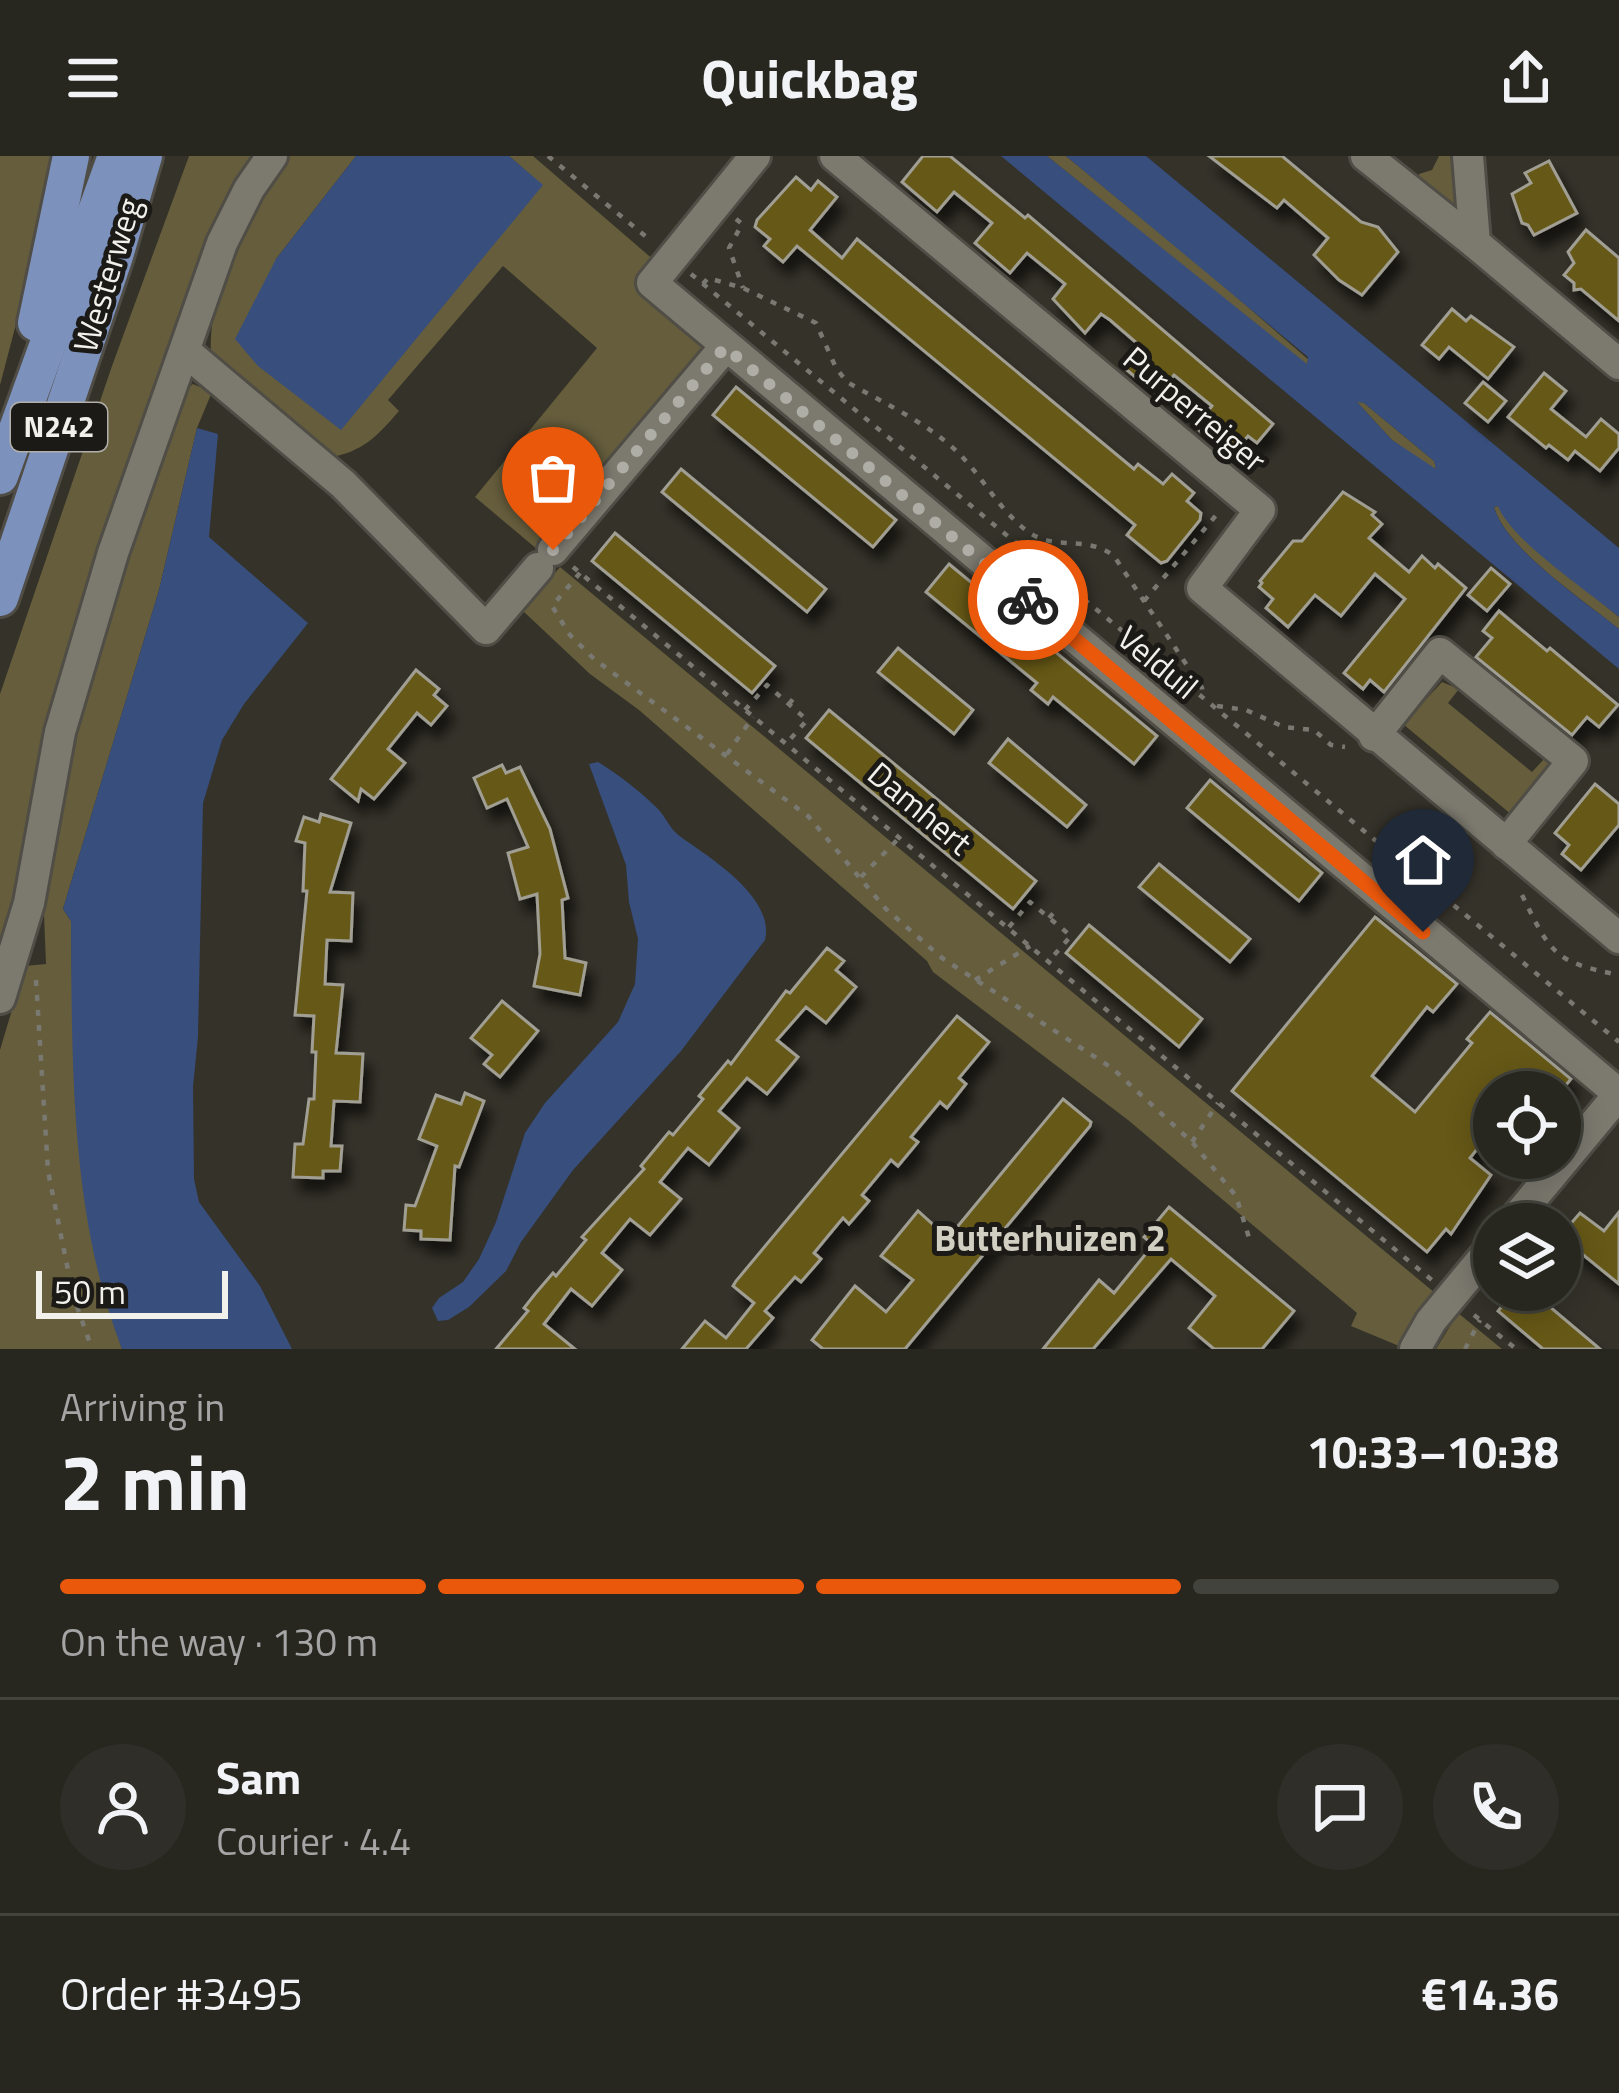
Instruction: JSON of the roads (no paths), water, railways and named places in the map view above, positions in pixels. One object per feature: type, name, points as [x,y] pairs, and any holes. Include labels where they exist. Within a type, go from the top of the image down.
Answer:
[{"type":"main road","name":"N242","points":[[3,467],[71,156]]},
{"type":"main road","name":"Westerweg","points":[[3,467],[116,156]]},
{"type":"main road","name":"Westerweg","points":[[0,598],[144,156]]},
{"type":"main road","points":[[115,256],[162,156]]},
{"type":"street","points":[[0,998],[29,903],[38,836],[80,660],[222,243],[272,156]]},
{"type":"street","name":"Velduil","points":[[755,156],[652,283],[1619,1094]]},
{"type":"street","name":"Purperreiger","points":[[835,156],[1260,511],[1202,588],[1365,743],[1506,844],[1619,938]]},
{"type":"street","points":[[1366,156],[1619,364]]},
{"type":"street","points":[[1468,156],[1475,243]]},
{"type":"street","points":[[185,351],[344,484],[486,629],[725,347]]},
{"type":"street","points":[[1365,743],[1440,653],[1573,760],[1506,844]]},
{"type":"street","points":[[1528,1203],[1619,1094]]},
{"type":"street","points":[[1415,1349],[1422,1333],[1473,1270]]},
{"type":"water","points":[[356,156],[509,156],[543,185],[341,430],[258,366],[235,339],[276,259]]},
{"type":"water","points":[[1001,156],[1047,156],[1307,364],[1308,357],[1066,156],[1146,156],[1619,548],[1619,617],[1534,549],[1494,507],[1513,540],[1529,556],[1619,629],[1619,669]],"holes":[[[1357,402],[1434,461],[1436,469],[1392,440]]]},
{"type":"water","points":[[197,428],[218,434],[209,537],[308,623],[222,740],[203,803],[193,1087],[194,1179],[199,1202],[260,1286],[292,1349],[122,1349],[92,1245],[77,1138],[71,921],[63,909],[159,590]]},
{"type":"water","points":[[598,762],[644,795],[677,834],[738,880],[760,909],[765,940],[681,1051],[573,1170],[506,1271],[469,1307],[438,1321],[432,1308],[463,1282],[479,1259],[525,1133],[545,1103],[618,1022],[635,984],[638,939],[626,865],[589,764]]},
{"type":"district","name":"Butterhuizen 2","points":[[1050,1238]]}]
